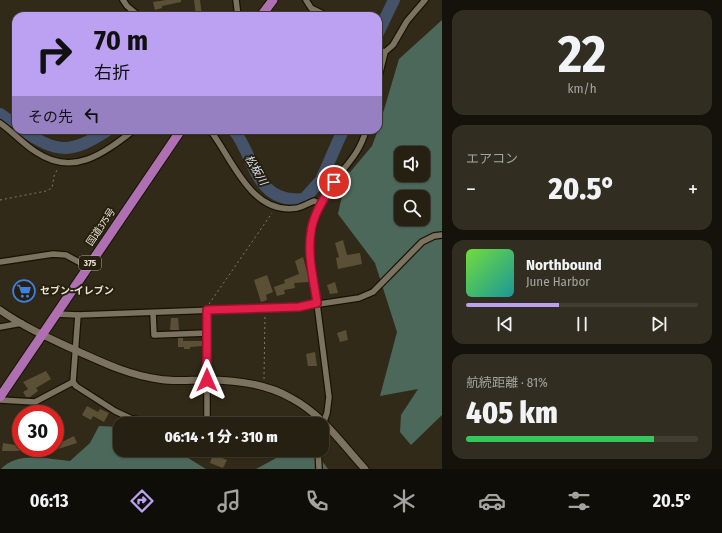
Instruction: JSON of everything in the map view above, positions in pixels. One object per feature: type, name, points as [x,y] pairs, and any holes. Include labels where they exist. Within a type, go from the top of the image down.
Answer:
[{"type":"highway","points":[[264,12],[273,0]]},
{"type":"highway","name":"国道375号","points":[[0,399],[41,335],[178,134]]},
{"type":"street","points":[[123,0],[134,12]]},
{"type":"street","points":[[236,0],[238,12]]},
{"type":"street","points":[[306,0],[311,8],[319,12]]},
{"type":"street","points":[[382,51],[394,45],[407,21],[425,0]]},
{"type":"street","points":[[0,123],[12,133]]},
{"type":"street","points":[[14,134],[36,152],[60,164],[82,162],[96,156],[128,134]]},
{"type":"street","points":[[213,134],[235,170],[252,191],[264,201],[276,207],[296,208],[314,201],[321,204]]},
{"type":"street","points":[[325,417],[329,397],[310,249],[310,233],[321,204],[334,182],[359,152],[365,134]]},
{"type":"street","points":[[56,314],[78,315],[265,309],[299,307],[317,303],[359,298],[366,296],[385,281],[422,242],[434,236],[442,235]]},
{"type":"street","points":[[0,262],[53,254],[66,255],[88,267]]},
{"type":"street","points":[[207,310],[207,417]]},
{"type":"street","points":[[1,312],[41,335],[133,374],[157,379],[253,383],[290,397],[308,407],[317,417]]},
{"type":"street","points":[[153,313],[154,335],[207,333]]},
{"type":"street","points":[[78,315],[74,350],[73,382],[76,386],[127,417]]},
{"type":"street","points":[[0,327],[22,324]]},
{"type":"street","points":[[0,399],[35,402],[73,382]]},
{"type":"street","points":[[329,430],[365,469]]},
{"type":"street","points":[[318,457],[319,469]]},
{"type":"path","points":[[0,200],[46,192],[52,188],[54,176],[60,164]]},
{"type":"path","points":[[207,310],[207,306],[276,207]]},
{"type":"path","points":[[263,386],[265,309]]},
{"type":"green space","points":[[442,20],[442,415],[411,445],[400,432],[401,415],[418,389],[380,396],[397,332],[375,263],[338,214],[346,177],[372,146],[376,134],[382,134],[382,116],[399,59]]},
{"type":"green space","points":[[99,426],[113,427],[113,457],[186,457],[206,469],[1,469],[8,463],[24,458],[43,458],[70,461],[90,443]]},
{"type":"green space","points":[[278,457],[319,457],[328,469],[256,469]]},
{"type":"building","points":[[181,0],[181,2],[162,6],[162,8],[155,10],[153,2]]},
{"type":"building","points":[[194,0],[200,0],[202,12],[196,12]]},
{"type":"building","points":[[343,240],[347,255],[360,253],[362,264],[338,269],[336,258],[339,257],[335,243]]},
{"type":"building","points":[[303,257],[308,272],[309,282],[294,283],[295,288],[284,290],[285,294],[277,296],[274,287],[285,283],[284,280],[299,274],[295,261]]},
{"type":"building","points":[[267,275],[273,292],[266,295],[267,300],[261,302],[254,280]]},
{"type":"building","name":"セブン-イレブン","points":[[26,281],[34,286],[23,302],[15,296]]},
{"type":"building","points":[[335,282],[338,293],[330,294],[327,285]]},
{"type":"building","points":[[171,318],[178,318],[179,330],[170,330]]},
{"type":"building","points":[[346,330],[348,340],[340,342],[337,333]]},
{"type":"building","points":[[178,338],[183,338],[183,341],[203,341],[203,346],[184,349],[184,347],[178,347]]},
{"type":"building","points":[[315,352],[317,366],[308,366],[306,354]]},
{"type":"building","points":[[46,371],[51,379],[36,388],[38,391],[30,397],[26,397],[23,392],[28,389],[23,382]]},
{"type":"building","points":[[87,406],[98,412],[100,409],[109,413],[104,422],[93,416],[91,420],[82,415]]},
{"type":"building","points":[[74,436],[77,443],[64,447],[64,441]]},
{"type":"building","points":[[3,443],[12,444],[12,451],[2,451]]},
{"type":"building","points":[[212,457],[220,457],[227,460],[223,468],[210,463]]},
{"type":"waterway","name":"松板川","points":[[382,25],[394,0]]},
{"type":"waterway","name":"松板川","points":[[0,114],[12,122]]},
{"type":"waterway","name":"松板川","points":[[29,134],[46,144],[65,148],[75,147],[102,134]]},
{"type":"waterway","name":"松板川","points":[[237,134],[260,180],[273,193],[281,197],[292,199],[304,199],[321,180],[341,134]]},
{"type":"place","name":"セブン-イレブン","points":[[24,291]]},
{"type":"route","points":[[207,380],[207,310],[299,307],[317,303],[310,249],[310,233],[313,221],[334,182]]}]
